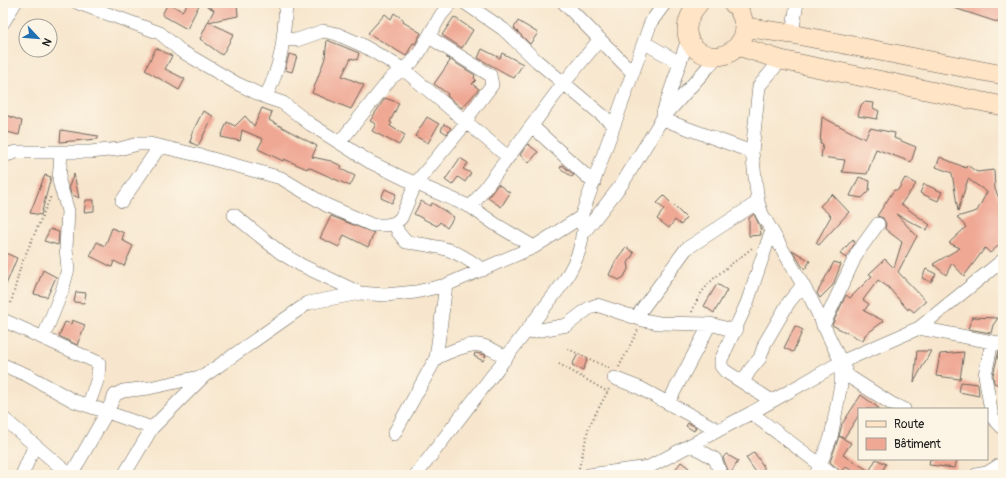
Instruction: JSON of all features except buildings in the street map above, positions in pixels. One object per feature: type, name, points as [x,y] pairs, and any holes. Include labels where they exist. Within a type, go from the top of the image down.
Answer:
[{"type":"main road","points":[[690,6],[686,29],[688,39],[695,48],[705,55],[717,56],[728,54],[738,46],[743,37],[745,27],[742,14],[732,3]]},
{"type":"main road","points":[[745,27],[792,34],[1003,75]]},
{"type":"main road","points":[[738,46],[781,60],[1003,106]]},
{"type":"street","points":[[3,23],[16,3]]},
{"type":"street","points":[[78,3],[160,33],[193,59],[236,83],[265,97],[284,103],[310,124],[384,169],[471,207],[495,224],[534,247]]},
{"type":"street","points":[[265,97],[274,80],[284,39],[286,3]]},
{"type":"street","points":[[340,142],[391,78],[403,69],[419,53],[430,37],[441,15],[451,3]]},
{"type":"street","points":[[465,3],[503,29],[564,84],[614,125]]},
{"type":"street","points":[[564,3],[632,72]]},
{"type":"street","points":[[416,475],[564,282],[578,257],[582,244],[581,217],[632,72],[645,43],[651,22],[664,3]]},
{"type":"street","points":[[792,34],[797,3]]},
{"type":"street","points":[[284,39],[297,40],[323,32],[337,34],[362,45],[403,69],[508,157]]},
{"type":"street","points":[[3,156],[16,152],[61,153],[119,149],[138,144],[160,146],[281,178],[326,205],[372,225],[395,223],[401,218],[416,184],[466,123],[470,114],[492,85],[490,76],[430,37]]},
{"type":"street","points":[[471,207],[600,39]]},
{"type":"street","points":[[662,119],[688,39]]},
{"type":"street","points":[[645,43],[680,63]]},
{"type":"street","points":[[582,236],[622,184],[662,119],[717,56]]},
{"type":"street","points":[[781,60],[759,86],[752,152],[758,202],[771,232],[803,285],[848,376],[892,404],[902,408]]},
{"type":"street","points":[[662,119],[752,152]]},
{"type":"street","points":[[532,126],[594,183]]},
{"type":"street","points":[[122,201],[160,146]]},
{"type":"street","points":[[43,338],[62,291],[68,269],[66,248],[68,211],[59,181],[61,153]]},
{"type":"street","points":[[640,318],[686,249],[758,202]]},
{"type":"street","points":[[234,215],[282,253],[302,265],[360,293]]},
{"type":"street","points":[[124,475],[152,428],[204,376],[308,303],[360,293],[385,296],[416,292],[446,285],[534,247],[581,217]]},
{"type":"street","points":[[395,223],[398,232],[406,242],[447,248],[461,254],[483,270]]},
{"type":"street","points":[[823,326],[857,253],[878,224]]},
{"type":"street","points":[[771,232],[747,303],[736,331],[721,360],[721,366],[772,401]]},
{"type":"street","points":[[589,475],[646,471],[841,362],[918,328],[1003,260]]},
{"type":"street","points":[[394,434],[436,358],[446,285]]},
{"type":"street","points":[[743,382],[750,370],[760,358],[765,343],[789,302],[803,285]]},
{"type":"street","points":[[525,333],[567,325],[594,305],[614,309],[659,323],[688,322],[710,324],[736,331]]},
{"type":"street","points":[[3,320],[99,363],[98,378],[88,406]]},
{"type":"street","points":[[668,403],[710,324]]},
{"type":"street","points":[[918,328],[998,343],[985,375],[992,417],[1003,428]]},
{"type":"street","points":[[436,358],[447,352],[471,345],[480,345],[506,357]]},
{"type":"street","points":[[818,470],[831,437],[837,411],[841,384],[841,362]]},
{"type":"street","points":[[3,365],[27,375],[74,401],[152,428]]},
{"type":"street","points":[[3,418],[34,447],[70,475],[107,412],[115,395],[123,391],[204,376]]},
{"type":"street","points":[[615,376],[718,430]]},
{"type":"street","points":[[751,413],[818,470],[834,475]]},
{"type":"street","points":[[691,445],[715,459],[721,475]]},
{"type":"street","points":[[22,475],[34,447]]},
{"type":"street","points":[[976,475],[987,473],[1003,463]]},
{"type":"path","points":[[11,303],[21,265],[43,212],[59,181]]},
{"type":"path","points":[[688,322],[699,295],[712,278],[771,232]]},
{"type":"path","points":[[577,475],[589,426],[608,392],[640,318]]},
{"type":"path","points":[[568,349],[615,376]]},
{"type":"path","points":[[558,364],[608,392]]}]
